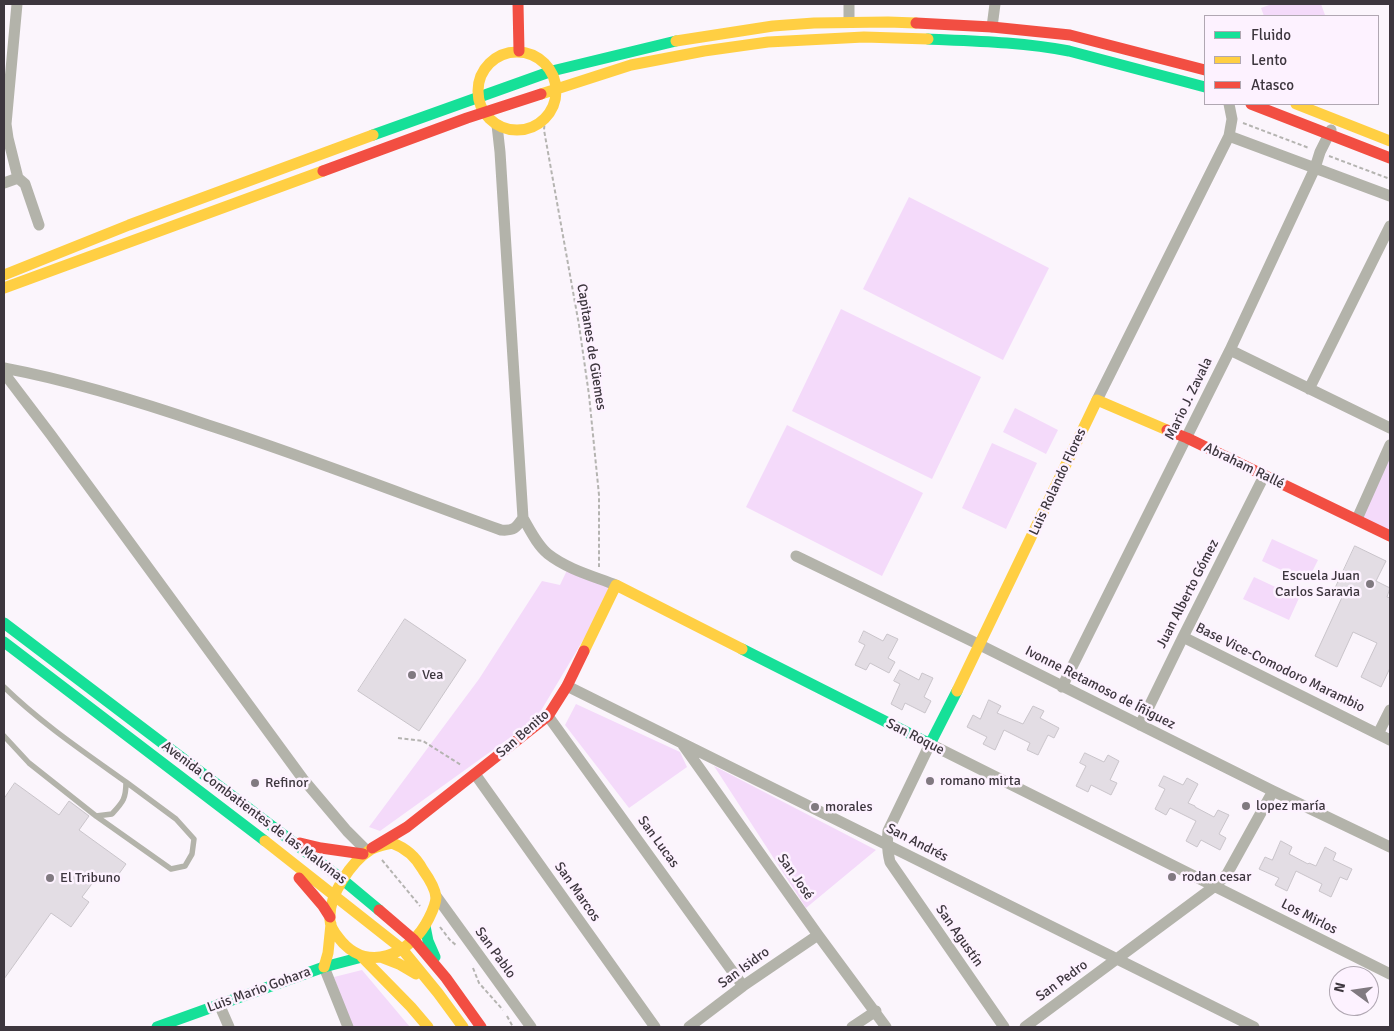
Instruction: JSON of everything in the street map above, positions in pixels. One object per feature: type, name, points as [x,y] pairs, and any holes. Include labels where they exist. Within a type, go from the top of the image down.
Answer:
[{"type":"main road","points":[[518,4],[519,51]]},
{"type":"main road","points":[[4,275],[129,225],[552,71],[625,52],[682,40],[773,26],[814,23],[849,22],[992,27],[1070,35],[1204,70]]},
{"type":"main road","points":[[4,288],[484,112],[631,65],[704,51],[768,42],[864,37],[919,38],[1049,46],[1204,87]]},
{"type":"main road","points":[[519,51],[532,54],[544,61],[552,71],[557,88],[556,99],[545,119],[535,127],[509,130],[489,120],[478,98],[478,86],[481,74],[488,64],[497,57],[508,52],[519,51]]},
{"type":"main road","points":[[1253,105],[1390,158]]},
{"type":"main road","points":[[1298,105],[1390,141]]},
{"type":"main road","name":"Abraham Rallé","points":[[1097,400],[1187,438],[1390,536]]},
{"type":"main road","name":"Luis Rolando Flores","points":[[930,744],[980,645],[1097,400]]},
{"type":"main road","name":"San Benito","points":[[324,967],[328,953],[330,920],[335,896],[346,874],[368,851],[408,827],[548,716],[567,686],[616,585]]},
{"type":"main road","name":"San Roque","points":[[616,585],[930,744]]},
{"type":"main road","name":"Avenida Combatientes de las Malvinas","points":[[4,623],[290,840],[399,926],[414,940],[446,978],[481,1027]]},
{"type":"main road","name":"Avenida Combatientes de las Malvinas","points":[[4,642],[263,839],[402,949],[463,1027]]},
{"type":"main road","points":[[406,850],[408,827]]},
{"type":"main road","points":[[263,839],[323,906],[336,935],[342,942],[350,950],[362,957],[428,1027]]},
{"type":"main road","points":[[290,840],[321,848],[368,851],[392,844],[399,845],[419,864],[428,877],[436,896],[434,908],[414,940],[402,949],[381,957]]},
{"type":"main road","points":[[427,922],[428,941],[446,978]]},
{"type":"main road","name":"Luis Mario Gohara","points":[[157,1027],[324,967],[362,957],[381,957]]},
{"type":"main road","points":[[381,957],[398,962],[410,969],[438,993]]},
{"type":"street","points":[[16,4],[6,124],[18,178],[25,184],[39,225]]},
{"type":"street","points":[[849,4],[849,22]]},
{"type":"street","points":[[992,27],[995,4]]},
{"type":"street","name":"Luis Rolando Flores","points":[[1097,400],[1229,136],[1232,119],[1229,105]]},
{"type":"street","name":"Mario J. Zavala","points":[[1062,687],[1230,350],[1336,120]]},
{"type":"street","points":[[497,125],[523,518],[540,546],[547,553],[569,566],[616,585]]},
{"type":"street","points":[[1229,136],[1390,196]]},
{"type":"street","points":[[4,184],[18,178]]},
{"type":"street","points":[[1309,389],[1390,226]]},
{"type":"street","points":[[1230,350],[1390,428]]},
{"type":"street","points":[[4,368],[42,375],[180,415],[261,442],[501,530],[510,531],[517,527],[523,518]]},
{"type":"street","points":[[4,373],[303,779],[347,830],[368,851]]},
{"type":"street","points":[[1357,519],[1390,445]]},
{"type":"street","name":"Juan Alberto Gómez","points":[[1140,725],[1264,476]]},
{"type":"street","name":"Ivonne Retamoso de Íñiguez","points":[[796,556],[1390,848]]},
{"type":"street","name":"Base Vice-Comodoro Marambio","points":[[1183,637],[1390,740]]},
{"type":"street","name":"San Andrés","points":[[567,686],[1254,1027]]},
{"type":"street","points":[[1378,734],[1390,710]]},
{"type":"street","name":"San Lucas","points":[[548,716],[743,986]]},
{"type":"street","name":"San José","points":[[681,743],[886,1027]]},
{"type":"street","name":"Luis Rolando Flores","points":[[890,862],[887,844],[888,831],[930,744]]},
{"type":"street","name":"San Roque","points":[[930,744],[1215,886]]},
{"type":"street","name":"San Marcos","points":[[475,774],[655,1027]]},
{"type":"street","name":"San Pedro","points":[[1024,1027],[1215,886],[1226,874],[1273,791]]},
{"type":"street","name":"San Agustín","points":[[890,862],[1004,1027]]},
{"type":"street","name":"Los Mirlos","points":[[1215,886],[1390,974]]},
{"type":"street","name":"San Pablo","points":[[436,896],[531,1027]]},
{"type":"street","name":"San Isidro","points":[[689,1027],[743,986],[818,935]]},
{"type":"street","points":[[324,967],[348,1027]]},
{"type":"street","points":[[219,1004],[228,1027]]},
{"type":"street","points":[[852,1027],[876,1011]]},
{"type":"lane","points":[[4,687],[17,701],[61,735],[176,819],[194,839],[192,854],[185,866],[172,869],[96,816],[29,763],[4,736]]},
{"type":"lane","points":[[96,816],[112,814],[123,802],[126,794],[126,782]]},
{"type":"path","name":"Capitanes de Güemes","points":[[545,119],[544,130],[579,325],[589,395],[599,495],[599,570]]},
{"type":"path","points":[[1232,119],[1390,179]]},
{"type":"path","points":[[398,738],[423,741],[475,774]]},
{"type":"path","points":[[368,851],[427,922],[437,923],[450,940],[460,948]]},
{"type":"path","points":[[470,963],[479,983],[504,1011],[514,1027]]},
{"type":"shaded area","points":[[1272,4],[1321,4],[1325,15],[1264,15],[1261,8]]},
{"type":"shaded area","points":[[909,197],[1049,268],[1003,360],[863,289]]},
{"type":"shaded area","points":[[841,309],[981,377],[932,479],[792,411]]},
{"type":"shaded area","points":[[1015,408],[1058,430],[1046,454],[1003,432]]},
{"type":"shaded area","points":[[787,425],[923,493],[882,576],[746,507]]},
{"type":"shaded area","points":[[992,443],[1037,463],[1006,529],[962,508]]},
{"type":"shaded area","points":[[1390,446],[1390,535],[1358,519]]},
{"type":"shaded area","points":[[1272,539],[1318,560],[1307,582],[1262,561]]},
{"type":"shaded area","points":[[569,566],[616,585],[536,719],[380,831],[369,827],[479,679],[542,581],[560,585]]},
{"type":"shaded area","points":[[1254,577],[1299,598],[1289,620],[1243,599]]},
{"type":"shaded area","points":[[576,704],[680,752],[687,767],[629,808],[565,725]]},
{"type":"shaded area","points":[[714,766],[876,850],[806,908]]},
{"type":"shaded area","points":[[362,970],[410,1027],[352,1027],[334,977]]},
{"type":"building","points":[[1355,546],[1386,561],[1376,581],[1390,588],[1387,597],[1390,598],[1390,668],[1381,687],[1361,677],[1377,643],[1353,632],[1337,667],[1315,656],[1344,593],[1335,589]]},
{"type":"building","name":"Vea","points":[[405,619],[466,660],[419,731],[358,691]]},
{"type":"building","points":[[864,631],[883,641],[887,634],[898,639],[888,658],[895,662],[889,673],[870,663],[866,670],[855,665],[865,645],[859,642]]},
{"type":"building","points":[[900,670],[919,680],[922,673],[933,678],[924,697],[931,701],[925,713],[905,703],[902,710],[891,704],[900,684],[894,681]]},
{"type":"building","points":[[989,700],[1001,706],[997,713],[1023,724],[1033,706],[1044,711],[1040,718],[1059,728],[1054,738],[1048,735],[1038,755],[1027,750],[1030,743],[1004,730],[995,750],[983,744],[987,737],[967,727],[973,715],[980,719]]},
{"type":"building","points":[[1085,753],[1104,762],[1108,755],[1119,761],[1110,780],[1117,783],[1111,795],[1091,785],[1088,792],[1076,786],[1086,766],[1080,763]]},
{"type":"building","points":[[1164,776],[1183,785],[1187,778],[1198,784],[1188,803],[1214,817],[1218,810],[1229,815],[1219,834],[1226,838],[1220,850],[1201,840],[1197,847],[1186,841],[1196,821],[1170,808],[1166,815],[1155,809],[1165,789],[1159,786]]},
{"type":"building","name":"El Tribuno","points":[[15,783],[59,815],[69,801],[89,816],[79,830],[126,864],[113,882],[100,873],[82,897],[89,902],[71,927],[51,913],[4,979],[4,799]]},
{"type":"building","points":[[1281,841],[1292,847],[1289,854],[1316,866],[1325,847],[1336,853],[1333,860],[1352,869],[1347,880],[1340,877],[1331,897],[1319,891],[1322,884],[1296,871],[1287,891],[1275,885],[1279,878],[1259,869],[1265,857],[1272,860]]},
{"type":"traffic: fast","points":[[928,39],[999,42],[1052,48],[1204,87]]},
{"type":"traffic: fast","points":[[373,135],[552,71],[676,41]]},
{"type":"traffic: fast","points":[[4,623],[343,880],[379,910]]},
{"type":"traffic: fast","points":[[4,642],[265,841]]},
{"type":"traffic: fast","points":[[742,649],[930,744],[957,691]]},
{"type":"traffic: fast","points":[[425,926],[428,941],[435,957]]},
{"type":"traffic: fast","points":[[157,1027],[324,967],[362,957]]},
{"type":"traffic: slow","points":[[676,41],[773,26],[814,23],[916,23]]},
{"type":"traffic: slow","points":[[541,94],[631,65],[704,51],[768,42],[864,37],[928,39]]},
{"type":"traffic: slow","points":[[509,52],[525,52],[539,58],[550,69],[556,83],[556,91],[556,99],[550,113],[539,124],[525,130],[509,130],[495,124],[484,113],[478,99],[478,83],[484,69],[495,58],[509,52]]},
{"type":"traffic: slow","points":[[1299,105],[1390,141]]},
{"type":"traffic: slow","points":[[4,275],[129,225],[373,135]]},
{"type":"traffic: slow","points":[[4,288],[323,171]]},
{"type":"traffic: slow","points":[[957,691],[1097,400],[1167,430]]},
{"type":"traffic: slow","points":[[584,651],[616,585],[742,649]]},
{"type":"traffic: slow","points":[[265,841],[402,949],[463,1027]]},
{"type":"traffic: slow","points":[[392,843],[406,850],[417,861],[429,879],[436,897],[434,908],[421,931],[400,950],[387,956],[374,957],[362,955],[349,949],[332,929],[330,911],[342,880],[355,863],[370,850],[392,843]]},
{"type":"traffic: slow","points":[[324,967],[328,953],[331,924]]},
{"type":"traffic: slow","points":[[362,957],[428,1027]]},
{"type":"traffic: slow","points":[[381,957],[399,964],[416,974]]},
{"type":"traffic: jam","points":[[518,4],[519,51]]},
{"type":"traffic: jam","points":[[916,23],[992,27],[1070,35],[1204,70]]},
{"type":"traffic: jam","points":[[323,171],[467,118],[541,94]]},
{"type":"traffic: jam","points":[[1254,105],[1390,158]]},
{"type":"traffic: jam","points":[[1167,430],[1390,536]]},
{"type":"traffic: jam","points":[[372,848],[407,827],[548,716],[567,686],[584,651]]},
{"type":"traffic: jam","points":[[300,843],[363,854]]},
{"type":"traffic: jam","points":[[299,878],[330,917]]},
{"type":"traffic: jam","points":[[379,910],[414,940],[446,978],[481,1027]]},
{"type":"place","name":"Escuela Juan Carlos Saravia","points":[[1370,584]]},
{"type":"place","name":"Vea","points":[[412,675]]},
{"type":"place","name":"romano mirta","points":[[930,781]]},
{"type":"place","name":"Refinor","points":[[255,783]]},
{"type":"place","name":"lopez maría","points":[[1246,806]]},
{"type":"place","name":"morales","points":[[815,807]]},
{"type":"place","name":"rodan cesar","points":[[1172,877]]},
{"type":"place","name":"El Tribuno","points":[[50,878]]}]
